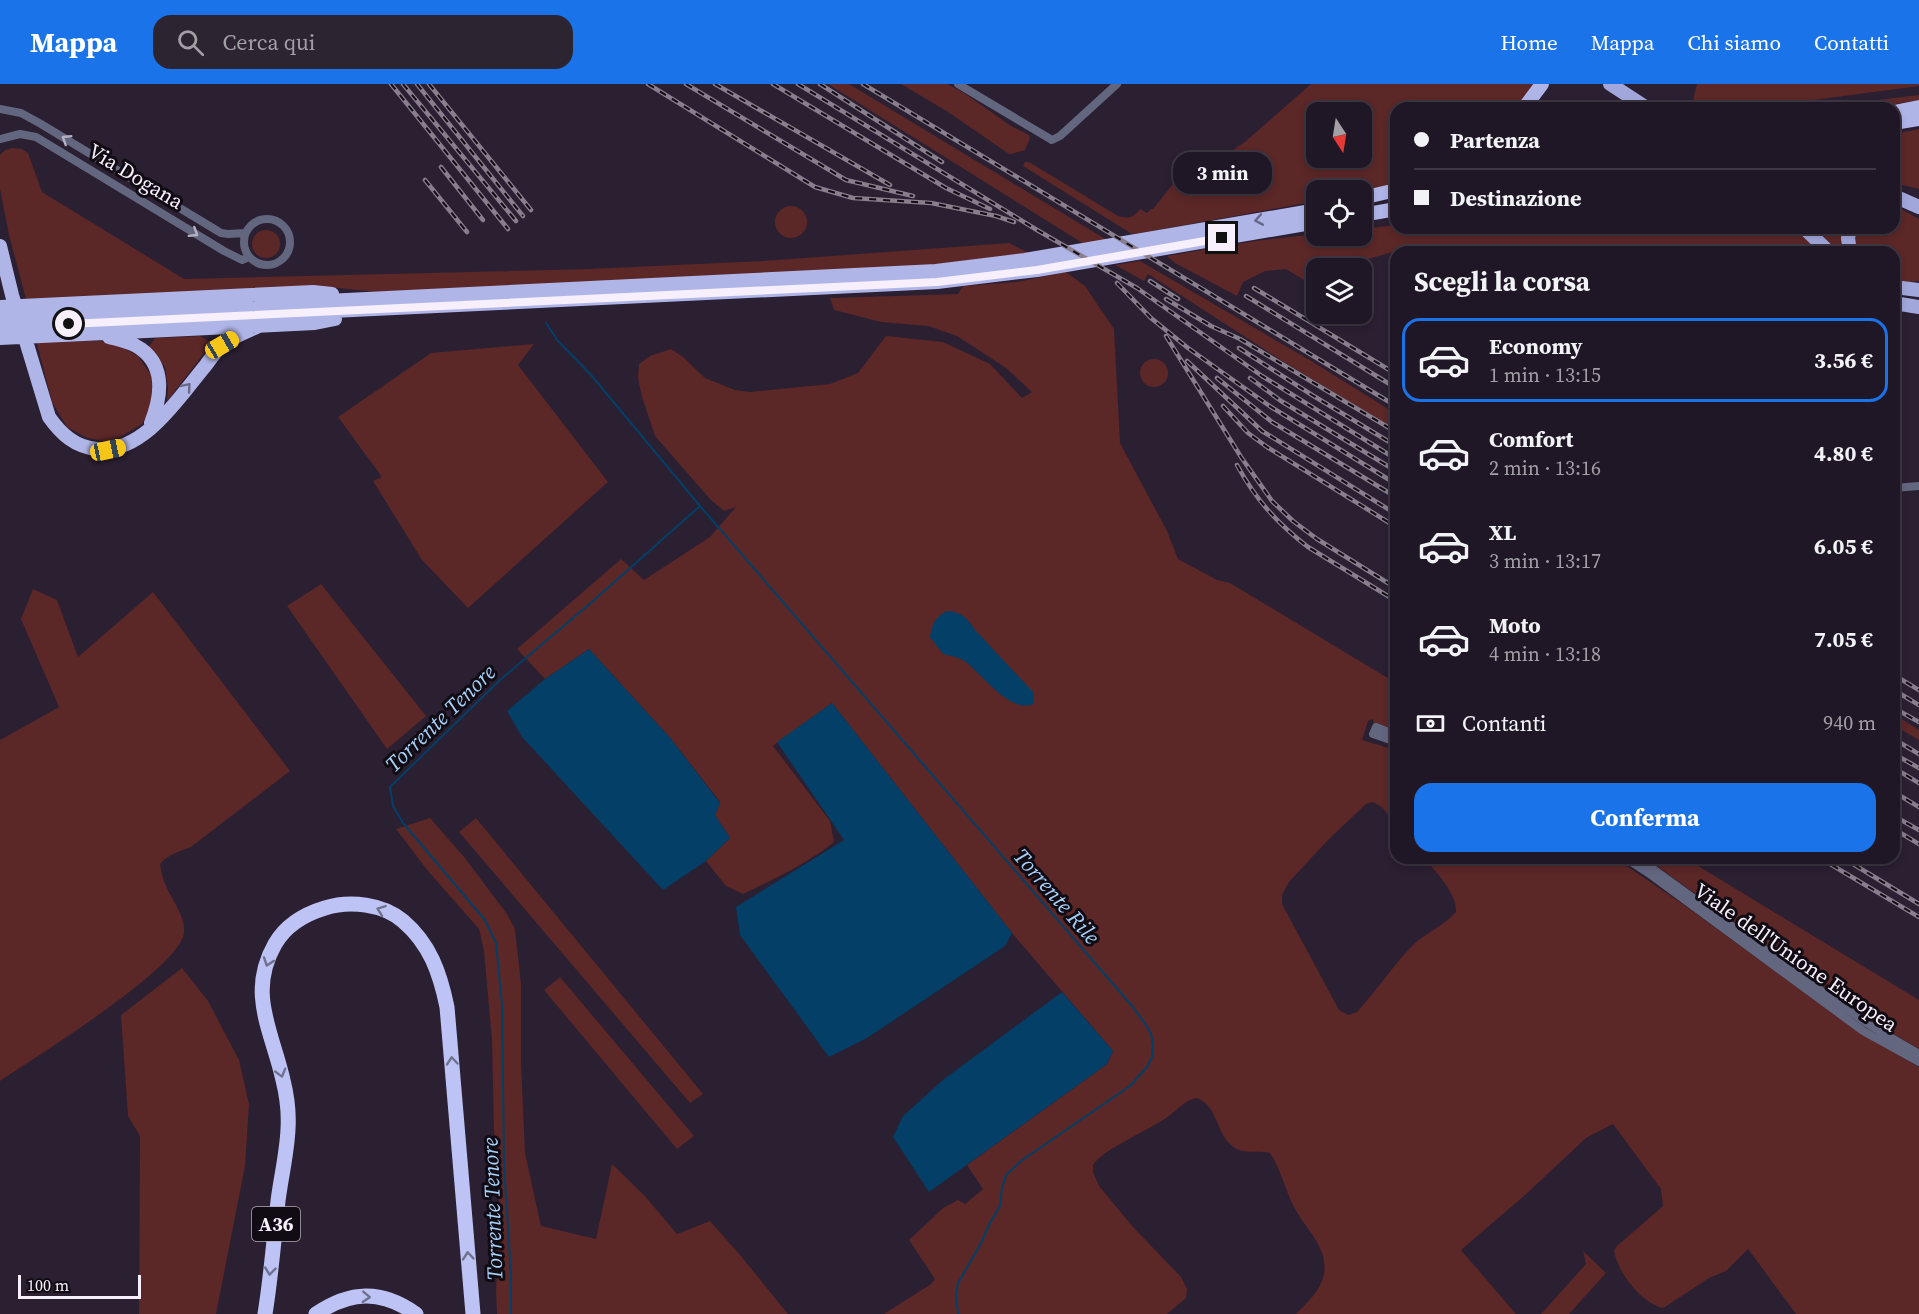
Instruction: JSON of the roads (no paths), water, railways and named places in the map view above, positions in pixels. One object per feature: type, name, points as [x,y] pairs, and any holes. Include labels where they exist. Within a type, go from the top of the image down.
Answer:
[{"type":"highway","points":[[1528,102],[1542,84]]},
{"type":"highway","points":[[1900,111],[1919,107]]},
{"type":"highway","points":[[1900,122],[1919,119]]},
{"type":"highway","points":[[1372,198],[1390,192]]},
{"type":"highway","points":[[1372,200],[1390,198]]},
{"type":"highway","points":[[1372,212],[1390,209]]},
{"type":"highway","points":[[1372,220],[1390,219]]},
{"type":"highway","points":[[0,327],[936,271],[1025,260],[1150,239],[1306,221]]},
{"type":"highway","points":[[0,317],[937,282],[1037,270],[1306,222]]},
{"type":"highway","points":[[0,246],[12,295],[49,417],[59,432],[73,442],[89,448],[108,450],[123,447],[148,431],[222,345],[261,325]]},
{"type":"highway","points":[[0,276],[12,295]]},
{"type":"highway","points":[[0,307],[313,292],[394,304]]},
{"type":"highway","points":[[0,338],[315,323],[394,304]]},
{"type":"highway","points":[[99,334],[140,348],[151,359],[160,386],[158,406],[148,431]]},
{"type":"highway","name":"A36","points":[[265,1314],[288,1130],[286,1095],[264,1017],[261,992],[266,965],[279,937],[301,918],[331,906],[353,904],[374,906],[398,916],[415,930],[433,957],[443,984],[447,1007],[473,1314]]},
{"type":"highway","points":[[316,1314],[329,1305],[352,1296],[383,1298],[416,1314]]},
{"type":"main road","points":[[1610,84],[1638,102]]},
{"type":"main road","points":[[1900,194],[1919,196]]},
{"type":"main road","points":[[1900,197],[1919,207]]},
{"type":"main road","points":[[1900,203],[1919,207]]},
{"type":"main road","points":[[1810,234],[1823,246]]},
{"type":"main road","points":[[1900,289],[1919,291]]},
{"type":"main road","points":[[1900,304],[1919,307]]},
{"type":"street","points":[[958,84],[1054,140],[1117,84]]},
{"type":"street","name":"Via Dogana","points":[[0,109],[21,114],[41,124],[221,233],[245,233],[253,223],[269,218],[277,221],[285,227],[290,241],[288,252],[283,259],[274,264],[257,263],[249,257],[242,260],[36,137],[20,134],[0,139]]},
{"type":"street","points":[[245,233],[244,244],[249,257]]},
{"type":"street","points":[[1900,488],[1919,486]]},
{"type":"street","points":[[1390,733],[1376,728],[1373,734],[1390,740]]},
{"type":"street","name":"Viale dell'Unione Europea","points":[[1634,864],[1863,1031],[1919,1062]]},
{"type":"street","name":"Viale dell'Unione Europea","points":[[1646,864],[1866,1023],[1919,1054]]},
{"type":"water","points":[[947,611],[960,614],[967,619],[1034,693],[1033,704],[1024,706],[1006,699],[966,662],[943,654],[930,637],[935,621]]},
{"type":"water","points":[[589,649],[671,739],[720,803],[715,815],[730,838],[706,861],[663,890],[522,737],[507,711],[545,679]]},
{"type":"water","points":[[832,703],[1012,933],[1005,946],[867,1038],[829,1057],[740,935],[736,907],[844,840],[777,742]]},
{"type":"water","points":[[1062,992],[1113,1051],[1107,1064],[929,1192],[893,1137],[903,1116],[944,1079]]},
{"type":"waterway","name":"Torrente Rile","points":[[546,323],[558,341],[591,375],[700,506],[1132,1006],[1151,1034],[1152,1057],[1147,1067],[1130,1086],[1021,1161],[1006,1175],[1000,1206],[958,1283],[956,1295],[958,1314]]},
{"type":"waterway","name":"Torrente Tenore","points":[[511,1314],[511,1275],[504,1165],[502,1005],[496,943],[485,920],[403,823],[393,806],[390,787],[500,680],[700,506]]},
{"type":"railway","points":[[391,84],[508,229]]},
{"type":"railway","points":[[403,84],[516,221]]},
{"type":"railway","points":[[417,84],[523,216]]},
{"type":"railway","points":[[429,84],[531,210]]},
{"type":"railway","points":[[648,84],[815,187],[853,198],[931,203],[996,216],[1014,222]]},
{"type":"railway","points":[[686,84],[846,180],[913,196]]},
{"type":"railway","points":[[715,84],[890,185]]},
{"type":"railway","points":[[773,84],[946,188],[990,209]]},
{"type":"railway","points":[[798,84],[1037,230],[1137,288],[1262,376],[1390,455]]},
{"type":"railway","points":[[820,84],[942,162]]},
{"type":"railway","points":[[863,84],[1390,402]]},
{"type":"railway","points":[[441,167],[483,220]]},
{"type":"railway","points":[[425,180],[467,232]]},
{"type":"railway","points":[[1150,281],[1178,299]]},
{"type":"railway","points":[[1117,283],[1151,318],[1188,348],[1271,407],[1390,480]]},
{"type":"railway","points":[[1254,288],[1390,370]]},
{"type":"railway","points":[[1246,296],[1390,384]]},
{"type":"railway","points":[[1166,299],[1211,326],[1240,339],[1390,428]]},
{"type":"railway","points":[[1166,336],[1241,457],[1272,501],[1317,539],[1390,584]]},
{"type":"railway","points":[[1239,348],[1390,442]]},
{"type":"railway","points":[[1187,361],[1262,431],[1390,510]]},
{"type":"railway","points":[[1217,378],[1272,422],[1390,493]]},
{"type":"railway","points":[[1250,378],[1281,401],[1390,467]]},
{"type":"railway","points":[[1223,406],[1248,433],[1267,447],[1390,523]]},
{"type":"railway","points":[[1237,465],[1260,500],[1297,538],[1390,597]]},
{"type":"railway","points":[[1900,679],[1919,690]]},
{"type":"railway","points":[[1900,694],[1919,705]]},
{"type":"railway","points":[[1900,711],[1919,722]]},
{"type":"railway","points":[[1900,743],[1919,754]]},
{"type":"railway","points":[[1900,757],[1919,768]]},
{"type":"railway","points":[[1900,772],[1919,783]]},
{"type":"railway","points":[[1900,796],[1919,807]]},
{"type":"railway","points":[[1900,819],[1919,830]]},
{"type":"railway","points":[[1900,833],[1919,844]]},
{"type":"railway","points":[[1830,864],[1919,917]]},
{"type":"railway","points":[[1853,864],[1919,904]]}]
